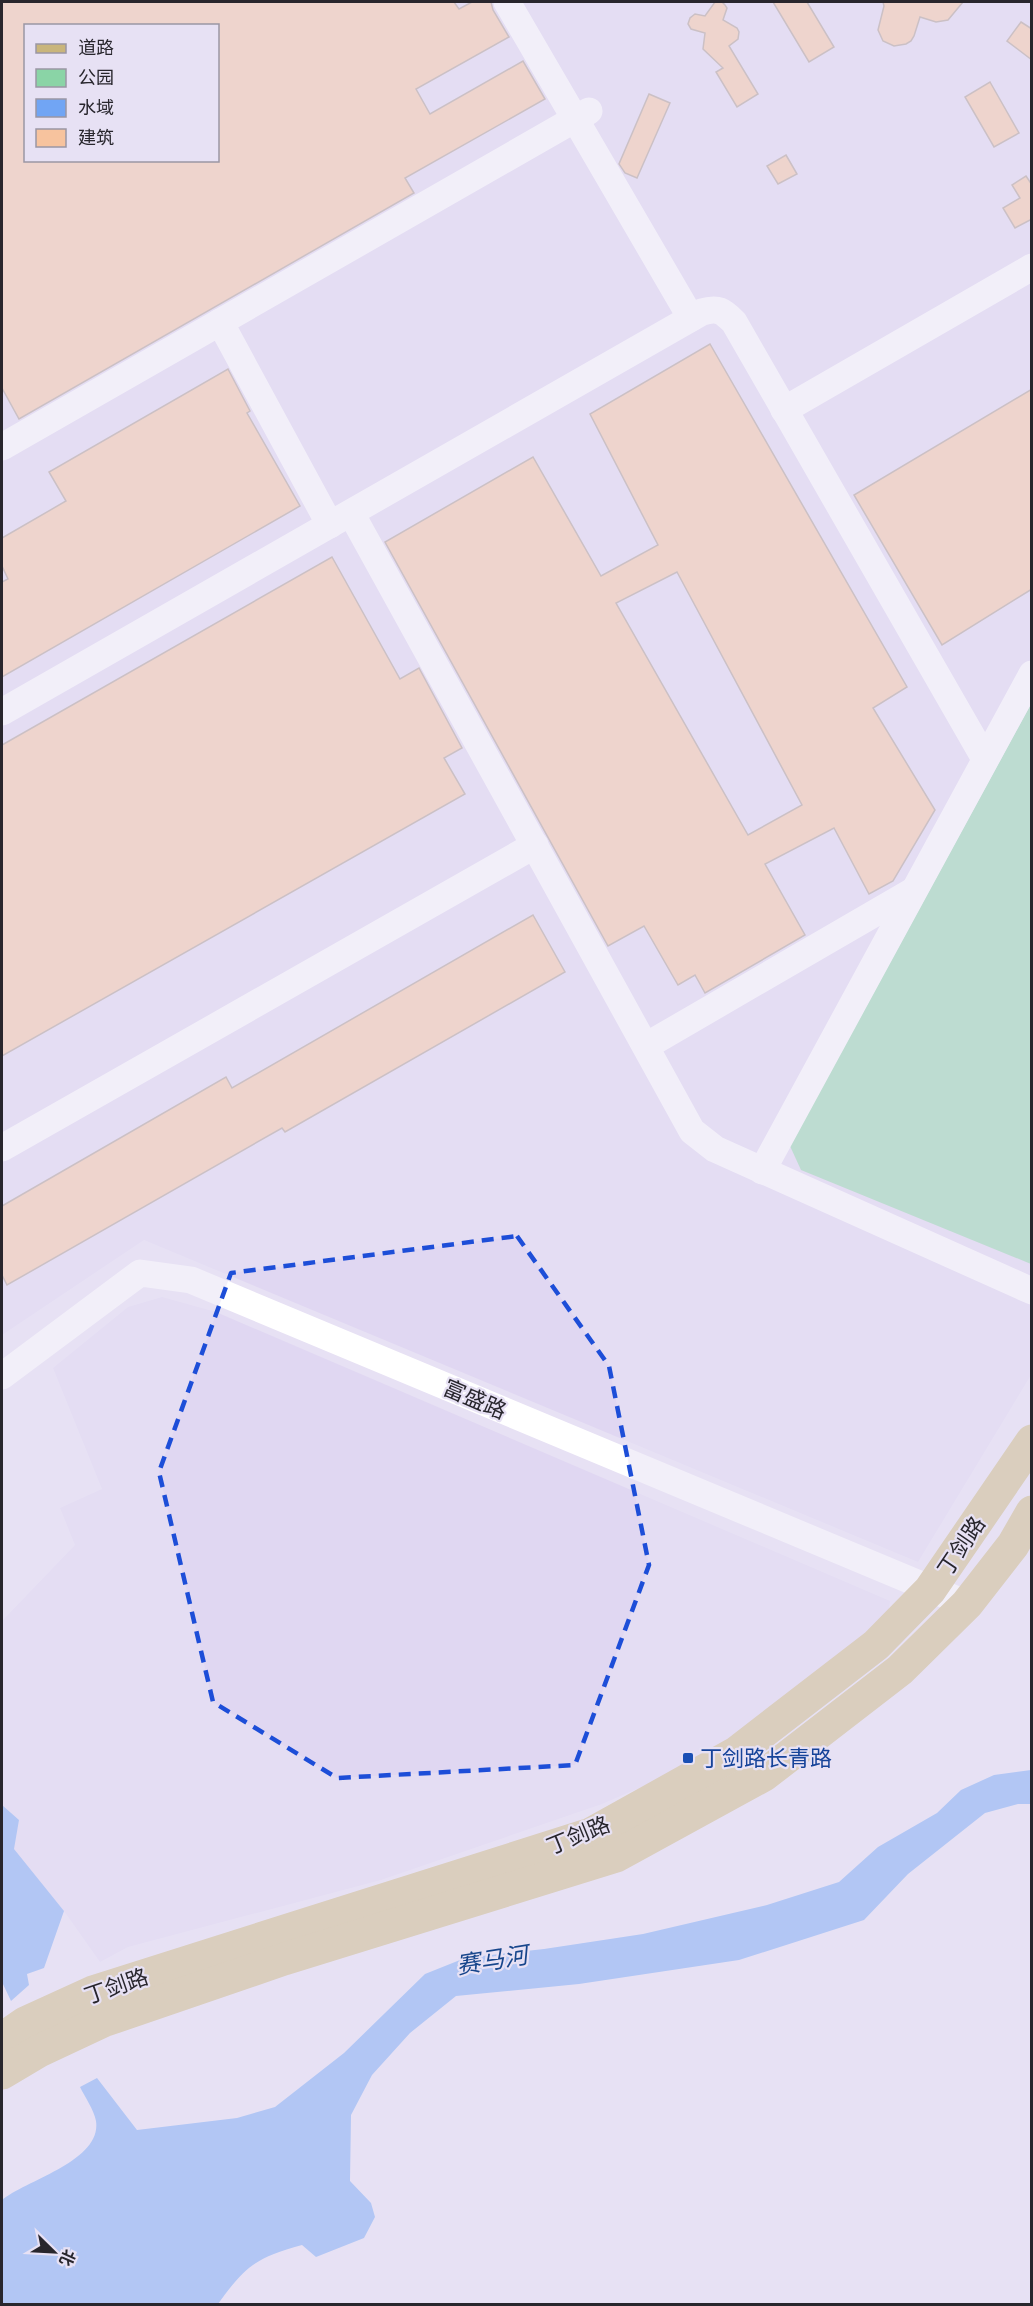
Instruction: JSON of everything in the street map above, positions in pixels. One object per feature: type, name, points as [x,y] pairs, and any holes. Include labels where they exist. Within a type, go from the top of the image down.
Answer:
[{"type":"main road","name":"丁剑路","points":[[2,2038],[26,2023],[93,1992],[591,1834],[736,1753],[876,1645],[930,1590],[1032,1442]]},
{"type":"main road","name":"丁剑路","points":[[2,2073],[39,2051],[103,2021],[284,1959],[616,1857],[765,1775],[900,1671],[967,1604],[1013,1545],[1032,1512]]},
{"type":"street","points":[[507,2],[583,115],[691,318]]},
{"type":"street","points":[[2,447],[583,115]]},
{"type":"street","points":[[784,410],[1032,267]]},
{"type":"street","points":[[2,712],[691,318],[713,309],[723,311],[734,322],[985,759]]},
{"type":"street","points":[[220,322],[341,519],[535,845],[692,1131],[715,1149],[1032,1291]]},
{"type":"street","points":[[762,1171],[1032,674]]},
{"type":"street","points":[[2,1148],[535,845]]},
{"type":"street","points":[[646,1046],[914,891]]},
{"type":"street","name":"富盛路","points":[[2,1376],[140,1273],[191,1280],[967,1604]]},
{"type":"highlighted area","points":[[517,1236],[609,1366],[649,1565],[575,1765],[337,1778],[213,1702],[159,1472],[231,1273]]},
{"type":"shaded area","points":[[2,2],[1031,2],[1031,1375],[918,1562],[144,1240],[2,1335]]},
{"type":"shaded area","points":[[162,1297],[216,1312],[890,1601],[888,1618],[789,1699],[688,1767],[602,1804],[381,1880],[128,1947],[100,1962],[64,1911],[13,1849],[19,1820],[2,1805],[2,1621],[75,1545],[60,1508],[102,1489],[53,1368],[128,1307]]},
{"type":"green space","points":[[1031,704],[1031,1264],[801,1170],[790,1146]]},
{"type":"water","name":"赛马河","points":[[1031,1770],[1031,1804],[1018,1804],[985,1813],[908,1874],[864,1920],[739,1960],[579,1984],[456,1996],[410,2033],[372,2075],[351,2115],[350,2181],[371,2203],[375,2217],[364,2238],[316,2257],[302,2245],[273,2254],[253,2265],[236,2280],[218,2304],[2,2304],[2,2200],[60,2168],[87,2147],[95,2135],[96,2121],[80,2087],[97,2078],[137,2130],[237,2118],[275,2107],[344,2053],[425,1974],[465,1958],[643,1934],[767,1905],[839,1882],[878,1847],[937,1813],[961,1790],[994,1775]]},
{"type":"water","points":[[2,1805],[19,1820],[14,1849],[64,1911],[44,1968],[27,1974],[29,1985],[11,2001],[2,1982]]},
{"type":"building","points":[[2,2],[454,2],[459,9],[472,2],[491,2],[493,10],[509,37],[416,89],[430,114],[523,61],[545,99],[405,178],[414,193],[19,419],[2,388]]},
{"type":"building","points":[[715,2],[722,2],[725,5],[727,8],[723,20],[737,28],[739,32],[738,39],[729,46],[758,94],[737,107],[716,72],[723,68],[703,49],[705,33],[691,29],[688,24],[690,18],[695,14],[705,16]]},
{"type":"building","points":[[773,2],[807,2],[834,47],[809,62]]},
{"type":"building","points":[[883,2],[963,2],[948,20],[936,22],[920,17],[911,41],[894,46],[883,41],[878,30]]},
{"type":"building","points":[[1021,22],[1032,29],[1032,60],[1007,41]]},
{"type":"building","points":[[990,82],[1019,133],[994,147],[965,97]]},
{"type":"building","points":[[649,94],[670,103],[637,178],[625,173],[619,164]]},
{"type":"building","points":[[786,155],[797,174],[778,184],[767,166]]},
{"type":"building","points":[[1026,176],[1032,185],[1032,219],[1015,228],[1003,208],[1020,198],[1012,185]]},
{"type":"building","points":[[710,344],[907,687],[873,708],[935,810],[893,881],[869,894],[834,828],[765,864],[805,935],[705,993],[695,975],[678,985],[644,926],[608,946],[385,542],[533,457],[601,576],[658,545],[590,414]],"holes":[[[677,572],[802,805],[748,835],[616,603]]]},
{"type":"building","points":[[228,369],[250,411],[247,413],[300,506],[2,677],[2,582],[8,579],[2,566],[2,538],[66,501],[49,472]]},
{"type":"building","points":[[1032,389],[1032,589],[942,645],[854,495]]},
{"type":"building","points":[[332,557],[400,679],[419,668],[462,748],[444,758],[465,794],[2,1056],[2,745]]},
{"type":"building","points":[[533,915],[565,972],[285,1132],[282,1128],[7,1285],[2,1275],[2,1206],[226,1077],[232,1088]]},
{"type":"place","name":"丁剑路长青路","points":[[688,1758]]}]
